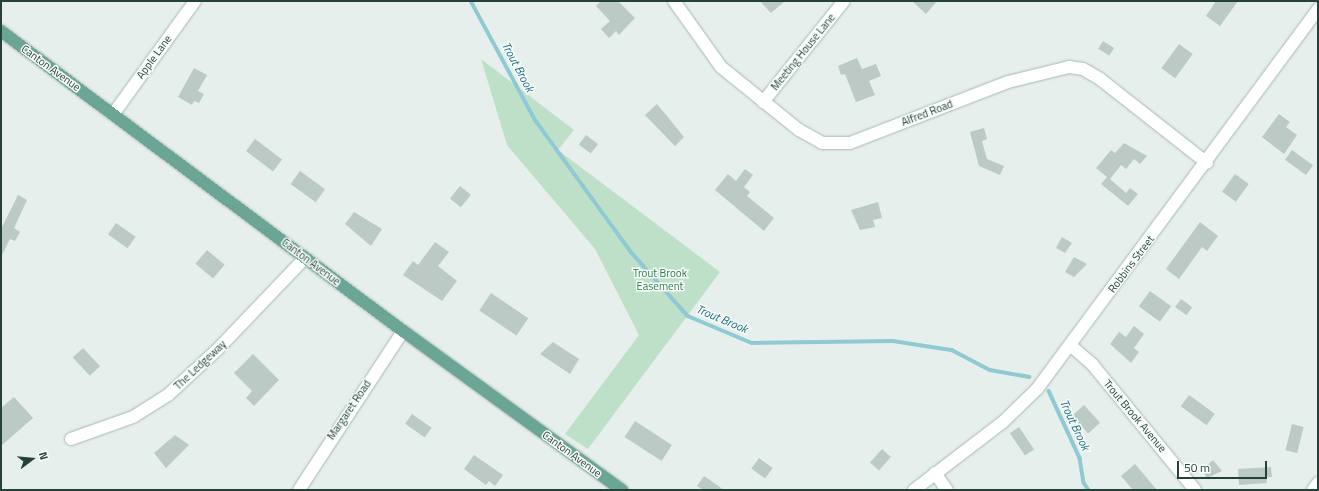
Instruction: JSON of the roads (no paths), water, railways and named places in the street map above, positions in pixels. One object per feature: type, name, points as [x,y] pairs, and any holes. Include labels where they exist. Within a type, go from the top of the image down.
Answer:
[{"type":"main road","name":"Canton Avenue","points":[[1,31],[114,113],[403,331],[622,490]]},
{"type":"street","name":"Apple Lane","points":[[114,113],[195,1]]},
{"type":"street","name":"Alfred Road","points":[[674,1],[721,67],[807,136],[836,145],[857,140],[1023,77],[1076,68],[1100,79],[1207,163]]},
{"type":"street","name":"Meeting House Lane","points":[[763,102],[844,1]]},
{"type":"street","name":"Robbins Street","points":[[914,490],[1016,411],[1070,345],[1207,163],[1318,9]]},
{"type":"street","name":"The Ledgeway","points":[[71,439],[133,417],[168,395],[230,338],[305,258]]},
{"type":"street","name":"Margaret Road","points":[[299,490],[403,331]]},
{"type":"street","name":"Trout Brook Avenue","points":[[1070,345],[1092,364],[1195,490]]},
{"type":"street","points":[[935,473],[947,490]]},
{"type":"street","points":[[1313,490],[1318,482]]},
{"type":"waterway","name":"Trout Brook","points":[[471,1],[536,121],[632,253],[688,316],[752,343],[893,341],[952,350],[990,370],[1029,377]]},
{"type":"waterway","name":"Trout Brook","points":[[1049,391],[1080,458],[1084,483],[1089,490]]},
{"type":"park label","name":"Trout Brook Easement","points":[[660,280]]}]
